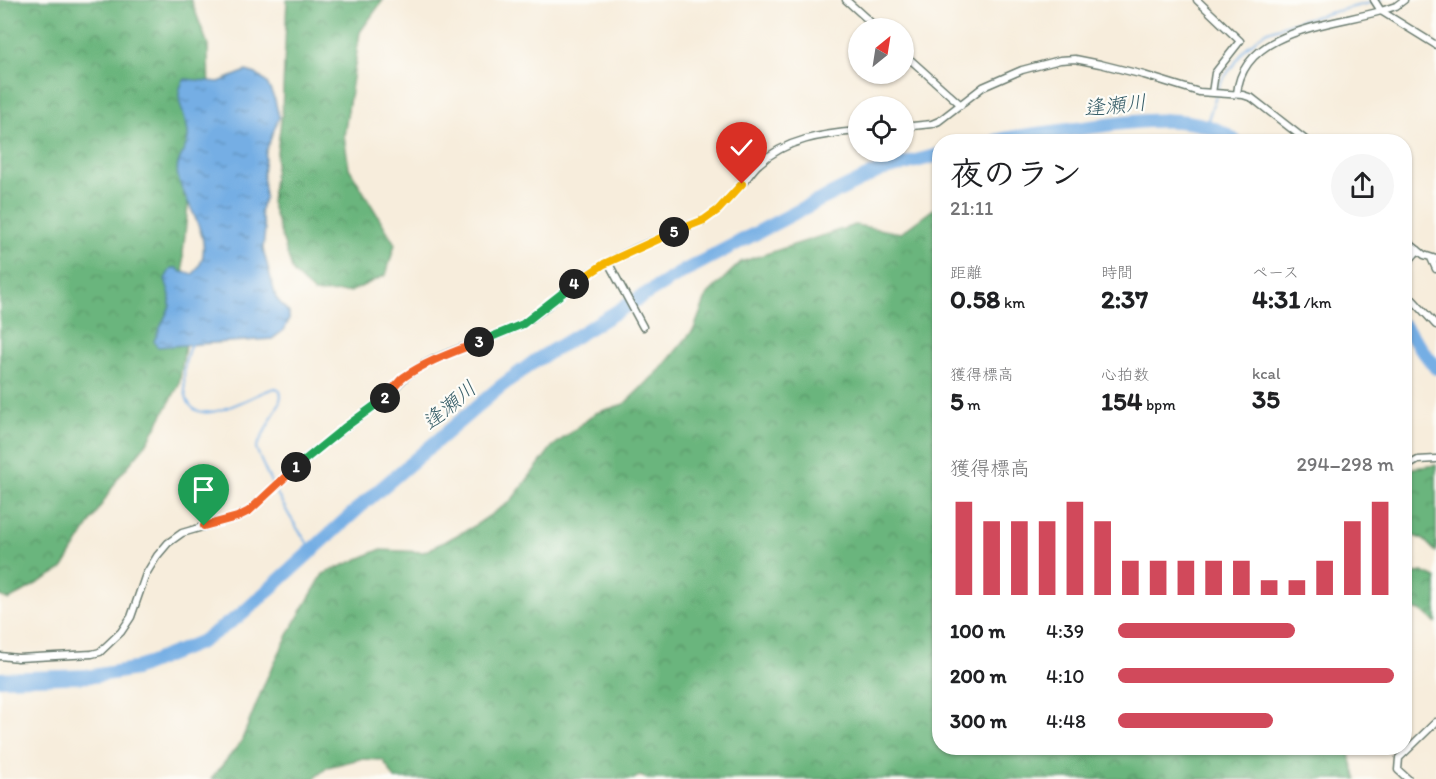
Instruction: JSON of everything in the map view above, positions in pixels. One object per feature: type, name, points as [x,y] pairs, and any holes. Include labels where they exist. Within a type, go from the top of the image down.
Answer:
[{"type":"street","points":[[846,0],[866,18]]},
{"type":"street","points":[[1197,0],[1240,41],[1215,73],[1213,93]]},
{"type":"street","points":[[1237,94],[1239,77],[1244,68],[1259,52],[1281,37],[1378,6],[1396,6],[1404,0]]},
{"type":"street","points":[[1378,6],[1436,45]]},
{"type":"street","points":[[914,126],[932,124],[983,87],[1022,70],[1060,60],[1084,60],[1199,92],[1237,94],[1252,98],[1298,134]]},
{"type":"street","points":[[914,63],[961,105]]},
{"type":"street","points":[[0,656],[100,652],[121,632],[131,617],[146,574],[157,555],[168,543],[182,533],[237,517],[249,511],[310,455],[393,391],[402,378],[433,361],[523,324],[579,280],[608,262],[712,214],[758,164],[778,150],[792,143],[824,134],[848,132]]},
{"type":"street","points":[[1412,245],[1433,259],[1436,269]]},
{"type":"street","points":[[1412,257],[1418,250]]},
{"type":"street","points":[[608,262],[643,327]]},
{"type":"street","points":[[1412,299],[1436,325]]},
{"type":"street","points":[[1412,463],[1418,460],[1436,459]]},
{"type":"street","points":[[1412,745],[1436,722]]},
{"type":"street","points":[[1401,755],[1398,758],[1398,770],[1408,779]]},
{"type":"green space","points":[[0,0],[191,0],[208,45],[209,108],[190,185],[183,253],[186,340],[179,385],[147,443],[118,478],[62,569],[9,600],[0,596]]},
{"type":"green space","points":[[287,0],[383,0],[360,32],[344,136],[349,168],[395,244],[386,275],[350,292],[314,293],[293,272],[271,202],[282,112]]},
{"type":"green space","points":[[932,210],[932,755],[1350,755],[1357,779],[648,779],[640,776],[633,779],[395,779],[383,760],[360,759],[328,767],[313,779],[211,779],[241,742],[266,680],[291,629],[323,574],[379,550],[424,552],[471,528],[511,501],[552,447],[596,413],[624,404],[661,369],[694,329],[707,295],[741,262],[855,225],[901,233]]},
{"type":"green space","points":[[1436,465],[1436,552],[1424,540],[1412,535],[1413,468]]},
{"type":"green space","points":[[1422,572],[1436,578],[1436,623],[1423,612],[1412,608],[1412,574]]},
{"type":"water","points":[[246,71],[256,74],[267,83],[275,100],[279,117],[266,151],[263,174],[265,197],[260,212],[265,229],[263,249],[276,298],[289,313],[289,320],[284,330],[272,339],[157,347],[154,341],[170,306],[170,295],[165,279],[171,268],[193,274],[201,263],[203,251],[199,226],[177,171],[188,137],[179,101],[181,86],[185,79],[219,82]]},
{"type":"waterway","points":[[1206,126],[1220,83],[1246,48],[1265,32],[1297,21],[1381,0]]},
{"type":"waterway","name":"逢瀬川","points":[[1038,134],[1110,124],[1155,121],[1199,124],[1223,134]]},
{"type":"waterway","name":"逢瀬川","points":[[0,679],[93,676],[135,669],[201,642],[242,614],[363,504],[500,387],[535,361],[684,271],[806,207],[881,170],[932,157]]},
{"type":"waterway","name":"逢瀬川","points":[[1412,336],[1436,368]]},
{"type":"waterway","points":[[191,344],[185,361],[184,384],[189,404],[198,411],[210,412],[223,409],[275,388],[280,391],[279,404],[256,448],[281,501],[313,550]]},
{"type":"route","points":[[204,526],[237,517],[249,511],[310,455],[393,391],[402,378],[433,361],[523,324],[579,280],[604,264],[704,220],[718,210],[742,184]]}]
